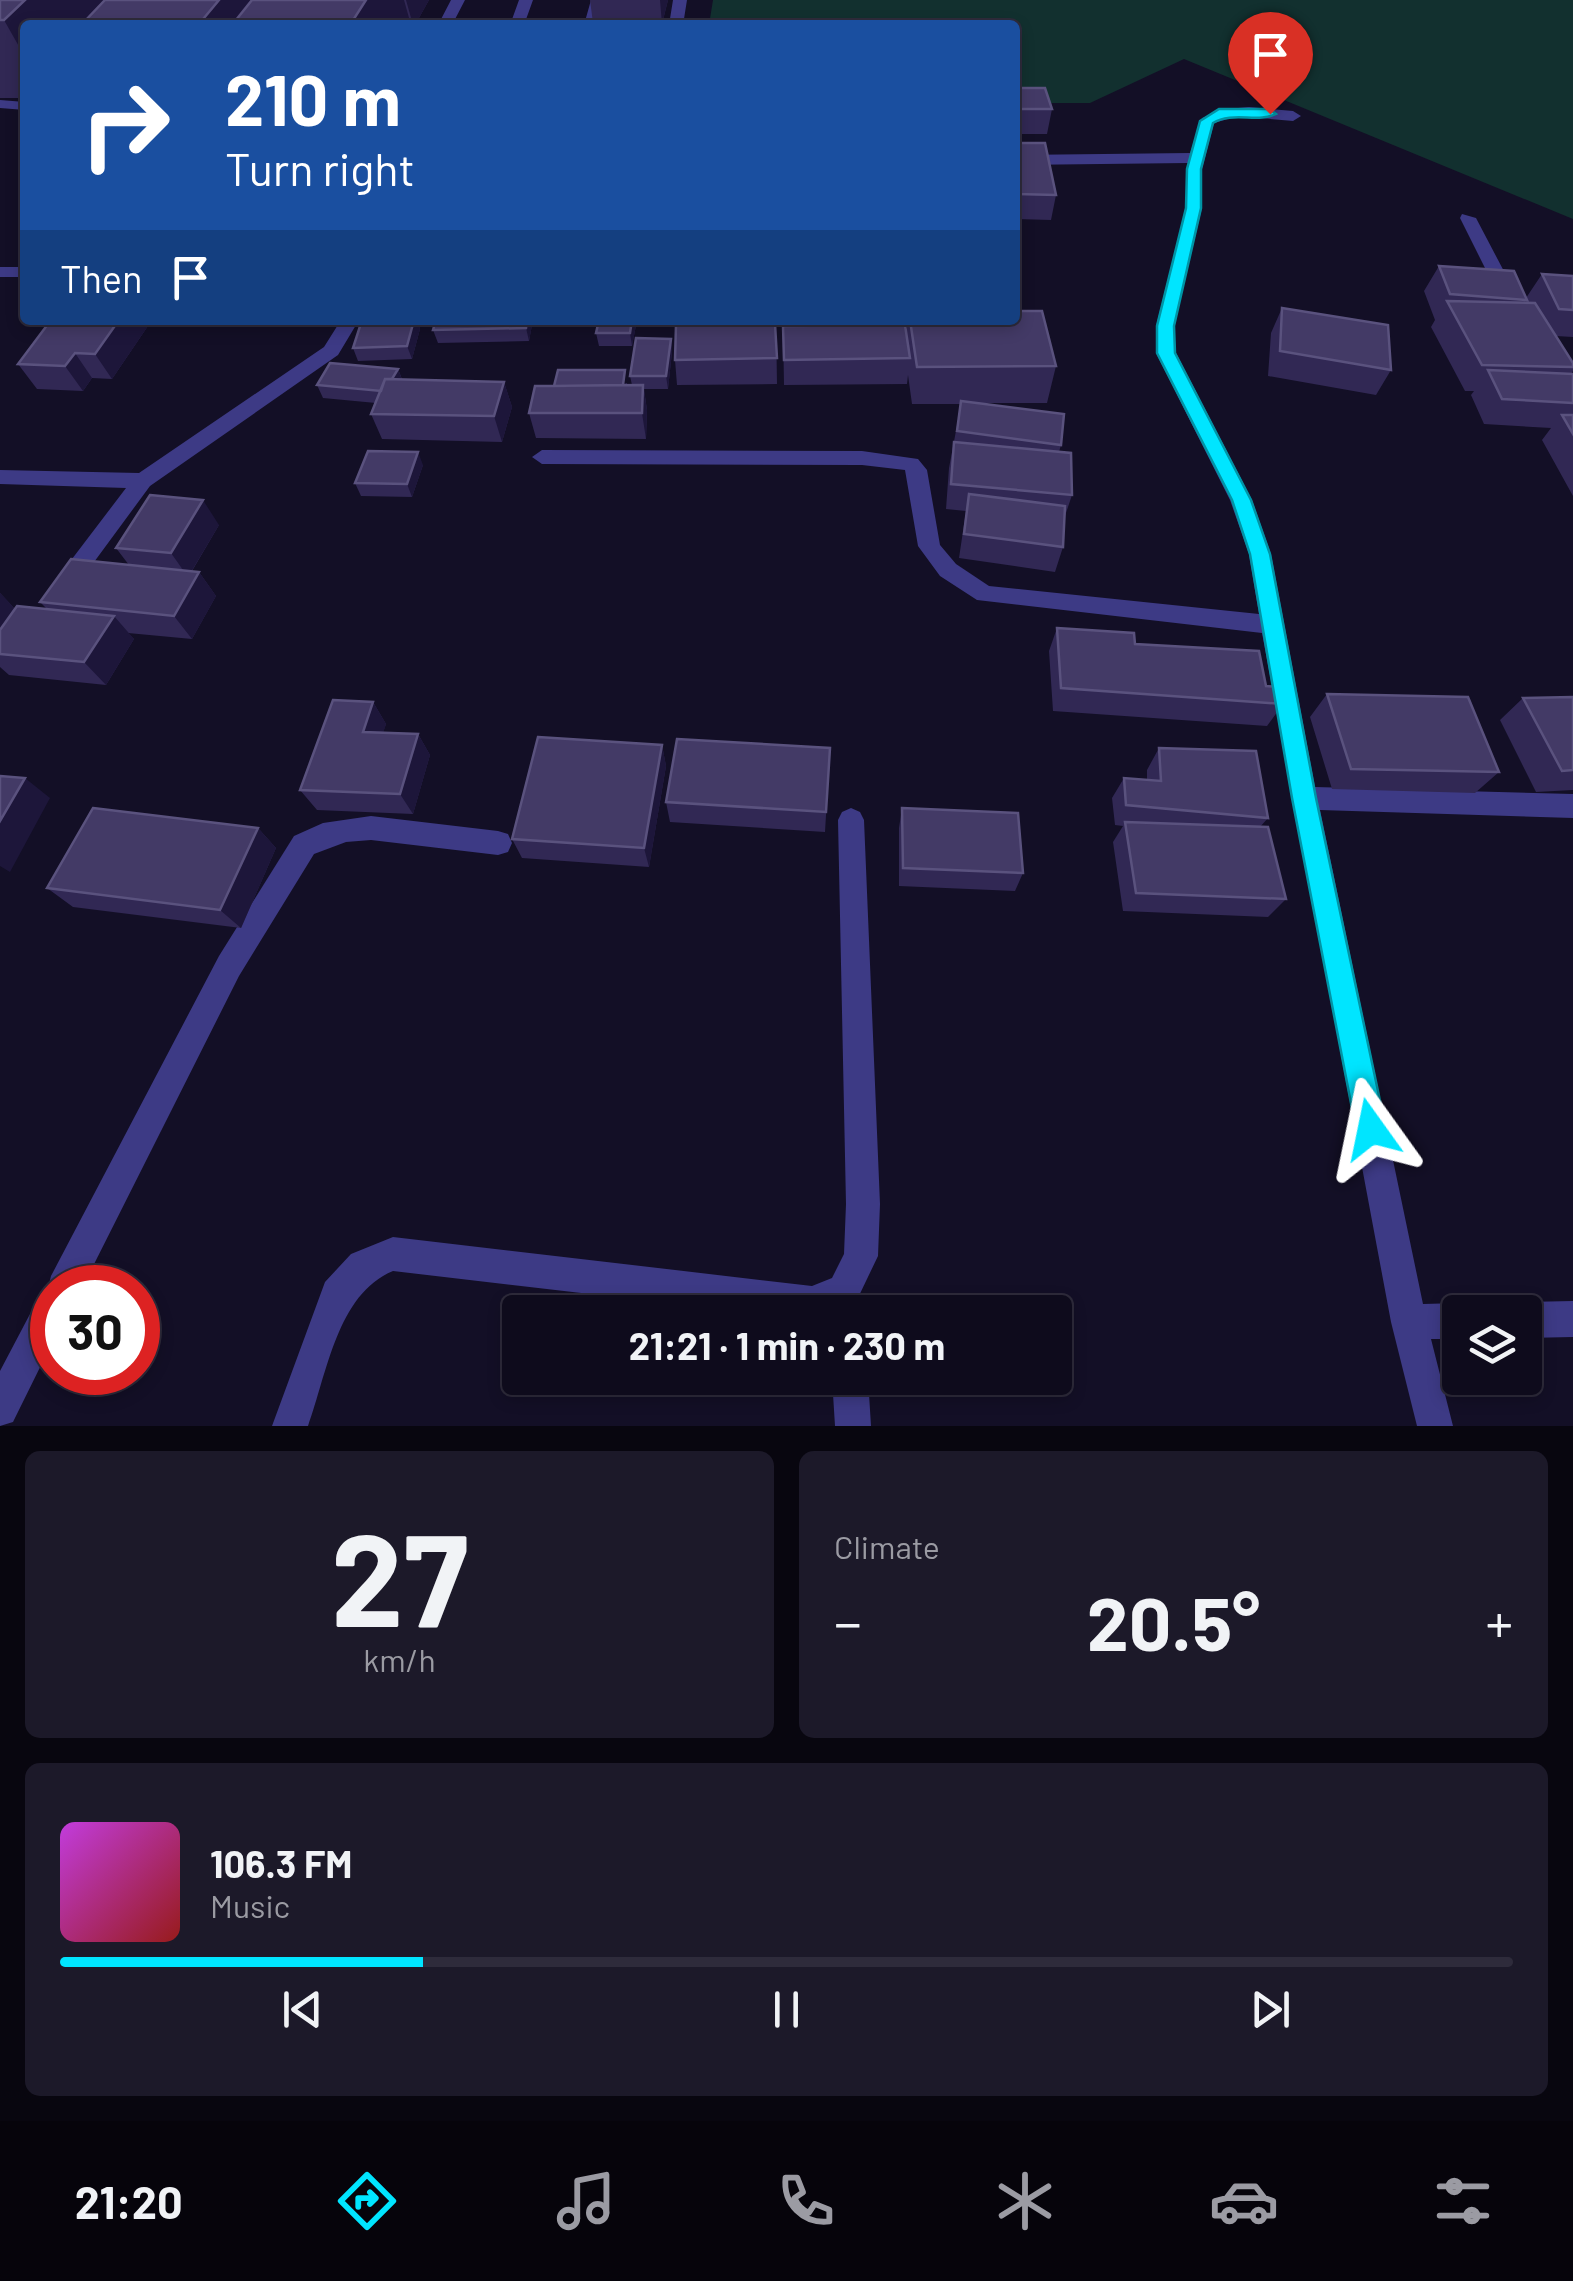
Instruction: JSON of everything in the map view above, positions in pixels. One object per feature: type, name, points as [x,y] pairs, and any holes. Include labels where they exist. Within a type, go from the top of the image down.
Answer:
[{"type":"street","points":[[1293,116],[1219,114],[1207,121],[1197,158],[1194,208],[1165,326],[1166,353],[1242,500],[1260,554],[1304,798],[1409,1322],[1435,1426]]},
{"type":"street","points":[[1020,160],[1197,158]]},
{"type":"street","points":[[1468,218],[1521,321]]},
{"type":"street","points":[[48,607],[143,481],[331,351],[347,325]]},
{"type":"street","points":[[542,457],[862,458],[911,464],[917,470],[926,545],[950,576],[985,594],[1273,625]]},
{"type":"street","points":[[0,477],[143,481]]},
{"type":"street","points":[[1304,798],[1573,806]]},
{"type":"street","points":[[846,1295],[861,1256],[863,1204],[851,820]]},
{"type":"street","points":[[75,1265],[229,966],[304,845],[320,832],[346,826],[498,843]]},
{"type":"street","points":[[290,1426],[337,1294],[362,1266],[393,1254],[744,1295]]},
{"type":"street","points":[[1542,1320],[1573,1319]]},
{"type":"street","points":[[1409,1322],[1442,1321]]},
{"type":"street","points":[[0,1409],[30,1351]]},
{"type":"street","points":[[851,1395],[854,1426]]},
{"type":"green space","points":[[713,0],[1573,0],[1573,219],[1184,59],[1090,103],[1020,103],[1020,20],[710,20]]},
{"type":"building","points":[[0,0],[25,0],[0,20]]},
{"type":"building","points":[[105,0],[219,0],[202,20],[86,20]]},
{"type":"building","points":[[252,0],[366,0],[353,20],[236,20]]},
{"type":"building","points":[[1020,88],[1045,88],[1052,109],[1020,109]]},
{"type":"building","points":[[1020,143],[1045,143],[1056,195],[1020,194]]},
{"type":"building","points":[[1439,266],[1514,271],[1527,300],[1450,294]]},
{"type":"building","points":[[1542,274],[1573,276],[1573,310],[1559,309]]},
{"type":"building","points":[[1447,301],[1535,303],[1573,367],[1482,365]]},
{"type":"building","points":[[1282,308],[1388,325],[1391,370],[1280,351]]},
{"type":"building","points":[[1020,311],[1042,311],[1056,366],[917,367],[911,325],[1020,325]]},
{"type":"building","points":[[47,325],[115,325],[95,354],[75,353],[65,366],[18,364]]},
{"type":"building","points":[[360,325],[413,325],[407,346],[353,348]]},
{"type":"building","points":[[434,325],[526,325],[526,328],[433,330]]},
{"type":"building","points":[[598,325],[631,325],[630,333],[596,333]]},
{"type":"building","points":[[676,325],[775,325],[777,358],[675,360]]},
{"type":"building","points":[[905,325],[910,358],[784,360],[783,326]]},
{"type":"building","points":[[636,338],[671,339],[666,376],[630,376]]},
{"type":"building","points":[[330,363],[398,369],[392,379],[385,379],[381,391],[317,385]]},
{"type":"building","points":[[558,370],[625,370],[623,385],[554,386]]},
{"type":"building","points":[[1488,370],[1573,374],[1573,403],[1502,399]]},
{"type":"building","points":[[385,379],[504,382],[494,416],[371,414]]},
{"type":"building","points":[[643,385],[642,413],[529,413],[535,386]]},
{"type":"building","points":[[961,401],[1064,414],[1061,445],[957,431]]},
{"type":"building","points":[[1562,415],[1573,415],[1573,434]]},
{"type":"building","points":[[954,442],[1071,453],[1072,495],[951,484]]},
{"type":"building","points":[[368,451],[418,452],[407,484],[355,483]]},
{"type":"building","points":[[969,494],[1065,506],[1063,547],[964,534]]},
{"type":"building","points":[[150,495],[203,500],[171,553],[116,548]]},
{"type":"building","points":[[71,559],[199,572],[174,616],[40,602]]},
{"type":"building","points":[[17,606],[114,616],[84,662],[0,654],[0,630]]},
{"type":"building","points":[[1057,628],[1134,633],[1135,644],[1259,651],[1266,686],[1279,687],[1283,704],[1061,688]]},
{"type":"building","points":[[1327,694],[1468,697],[1499,772],[1351,769]]},
{"type":"building","points":[[1573,697],[1573,770],[1562,771],[1523,698]]},
{"type":"building","points":[[333,700],[373,702],[363,732],[418,734],[400,794],[300,790]]},
{"type":"building","points":[[538,737],[662,745],[644,848],[512,839]]},
{"type":"building","points":[[677,739],[830,748],[826,812],[666,802]]},
{"type":"building","points":[[1159,748],[1256,751],[1268,818],[1126,805],[1124,778],[1161,781]]},
{"type":"building","points":[[0,776],[25,778],[0,821]]},
{"type":"building","points":[[93,808],[258,828],[220,910],[47,888]]},
{"type":"building","points":[[902,808],[1018,813],[1023,873],[903,868]]},
{"type":"building","points":[[1125,822],[1268,827],[1286,899],[1136,893]]},
{"type":"route","points":[[1270,114],[1219,114],[1207,121],[1194,169],[1194,208],[1165,326],[1166,353],[1242,500],[1260,554],[1304,798],[1371,1129]]}]
